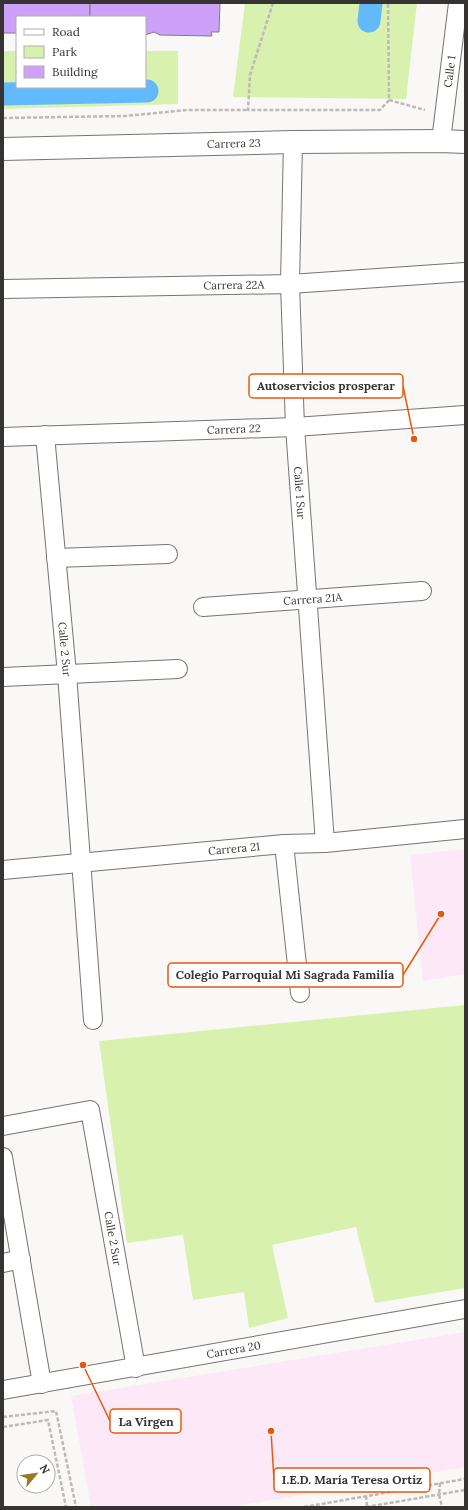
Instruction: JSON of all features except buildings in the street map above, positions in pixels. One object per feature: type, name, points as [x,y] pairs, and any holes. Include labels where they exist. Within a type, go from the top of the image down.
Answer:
[{"type":"street","name":"Calle 1","points":[[441,141],[458,3]]},
{"type":"street","name":"Carrera 23","points":[[3,149],[293,142],[465,142]]},
{"type":"street","name":"Calle 1 Sur","points":[[293,142],[290,284],[295,427],[325,843]]},
{"type":"street","name":"Carrera 22A","points":[[3,288],[290,284],[465,272]]},
{"type":"street","name":"Carrera 22","points":[[3,437],[295,427],[465,415]]},
{"type":"street","name":"Calle 2 Sur","points":[[45,435],[67,674],[93,1020]]},
{"type":"street","points":[[56,558],[168,554]]},
{"type":"street","name":"Carrera 21A","points":[[203,607],[422,591]]},
{"type":"street","points":[[3,677],[178,669]]},
{"type":"street","name":"Carrera 21","points":[[3,870],[284,844],[325,843],[465,829]]},
{"type":"street","points":[[284,844],[300,993]]},
{"type":"street","name":"Calle 2 Sur","points":[[3,1126],[90,1110],[136,1368]]},
{"type":"street","points":[[3,1157],[42,1384]]},
{"type":"street","points":[[3,1264],[21,1259]]},
{"type":"street","name":"Carrera 20","points":[[3,1390],[136,1368],[465,1309]]},
{"type":"path","points":[[248,110],[250,75],[273,3]]},
{"type":"path","points":[[3,118],[125,116],[188,110],[380,110],[389,100],[388,3]]},
{"type":"path","points":[[389,100],[444,116]]},
{"type":"path","points":[[3,1417],[56,1411],[76,1507]]},
{"type":"path","points":[[3,1427],[48,1420],[66,1507]]},
{"type":"path","points":[[304,1507],[465,1479]]},
{"type":"path","points":[[440,1483],[439,1494],[442,1507]]},
{"type":"path","points":[[366,1496],[367,1507],[465,1490]]},
{"type":"shaded area","points":[[465,849],[465,974],[423,981],[410,855]]},
{"type":"shaded area","points":[[465,1332],[465,1467],[230,1507],[91,1507],[71,1396]]},
{"type":"green space","points":[[245,3],[417,3],[406,99],[233,97]]},
{"type":"green space","points":[[3,51],[16,51],[16,88],[146,88],[146,51],[178,51],[178,104],[3,109]]},
{"type":"green space","points":[[465,1005],[465,1288],[375,1303],[356,1227],[272,1245],[288,1318],[249,1328],[244,1292],[193,1300],[183,1235],[127,1243],[99,1041]]},
{"type":"waterway","points":[[369,21],[371,3]]},
{"type":"waterway","points":[[3,94],[147,91]]},
{"type":"place","name":"Autoservicios prosperar","points":[[414,439]]},
{"type":"place","name":"Colegio Parroquial Mi Sagrada Familia","points":[[441,914]]},
{"type":"place","name":"La Virgen","points":[[83,1365]]},
{"type":"place","name":"I.E.D. María Teresa Ortiz","points":[[271,1431]]}]
